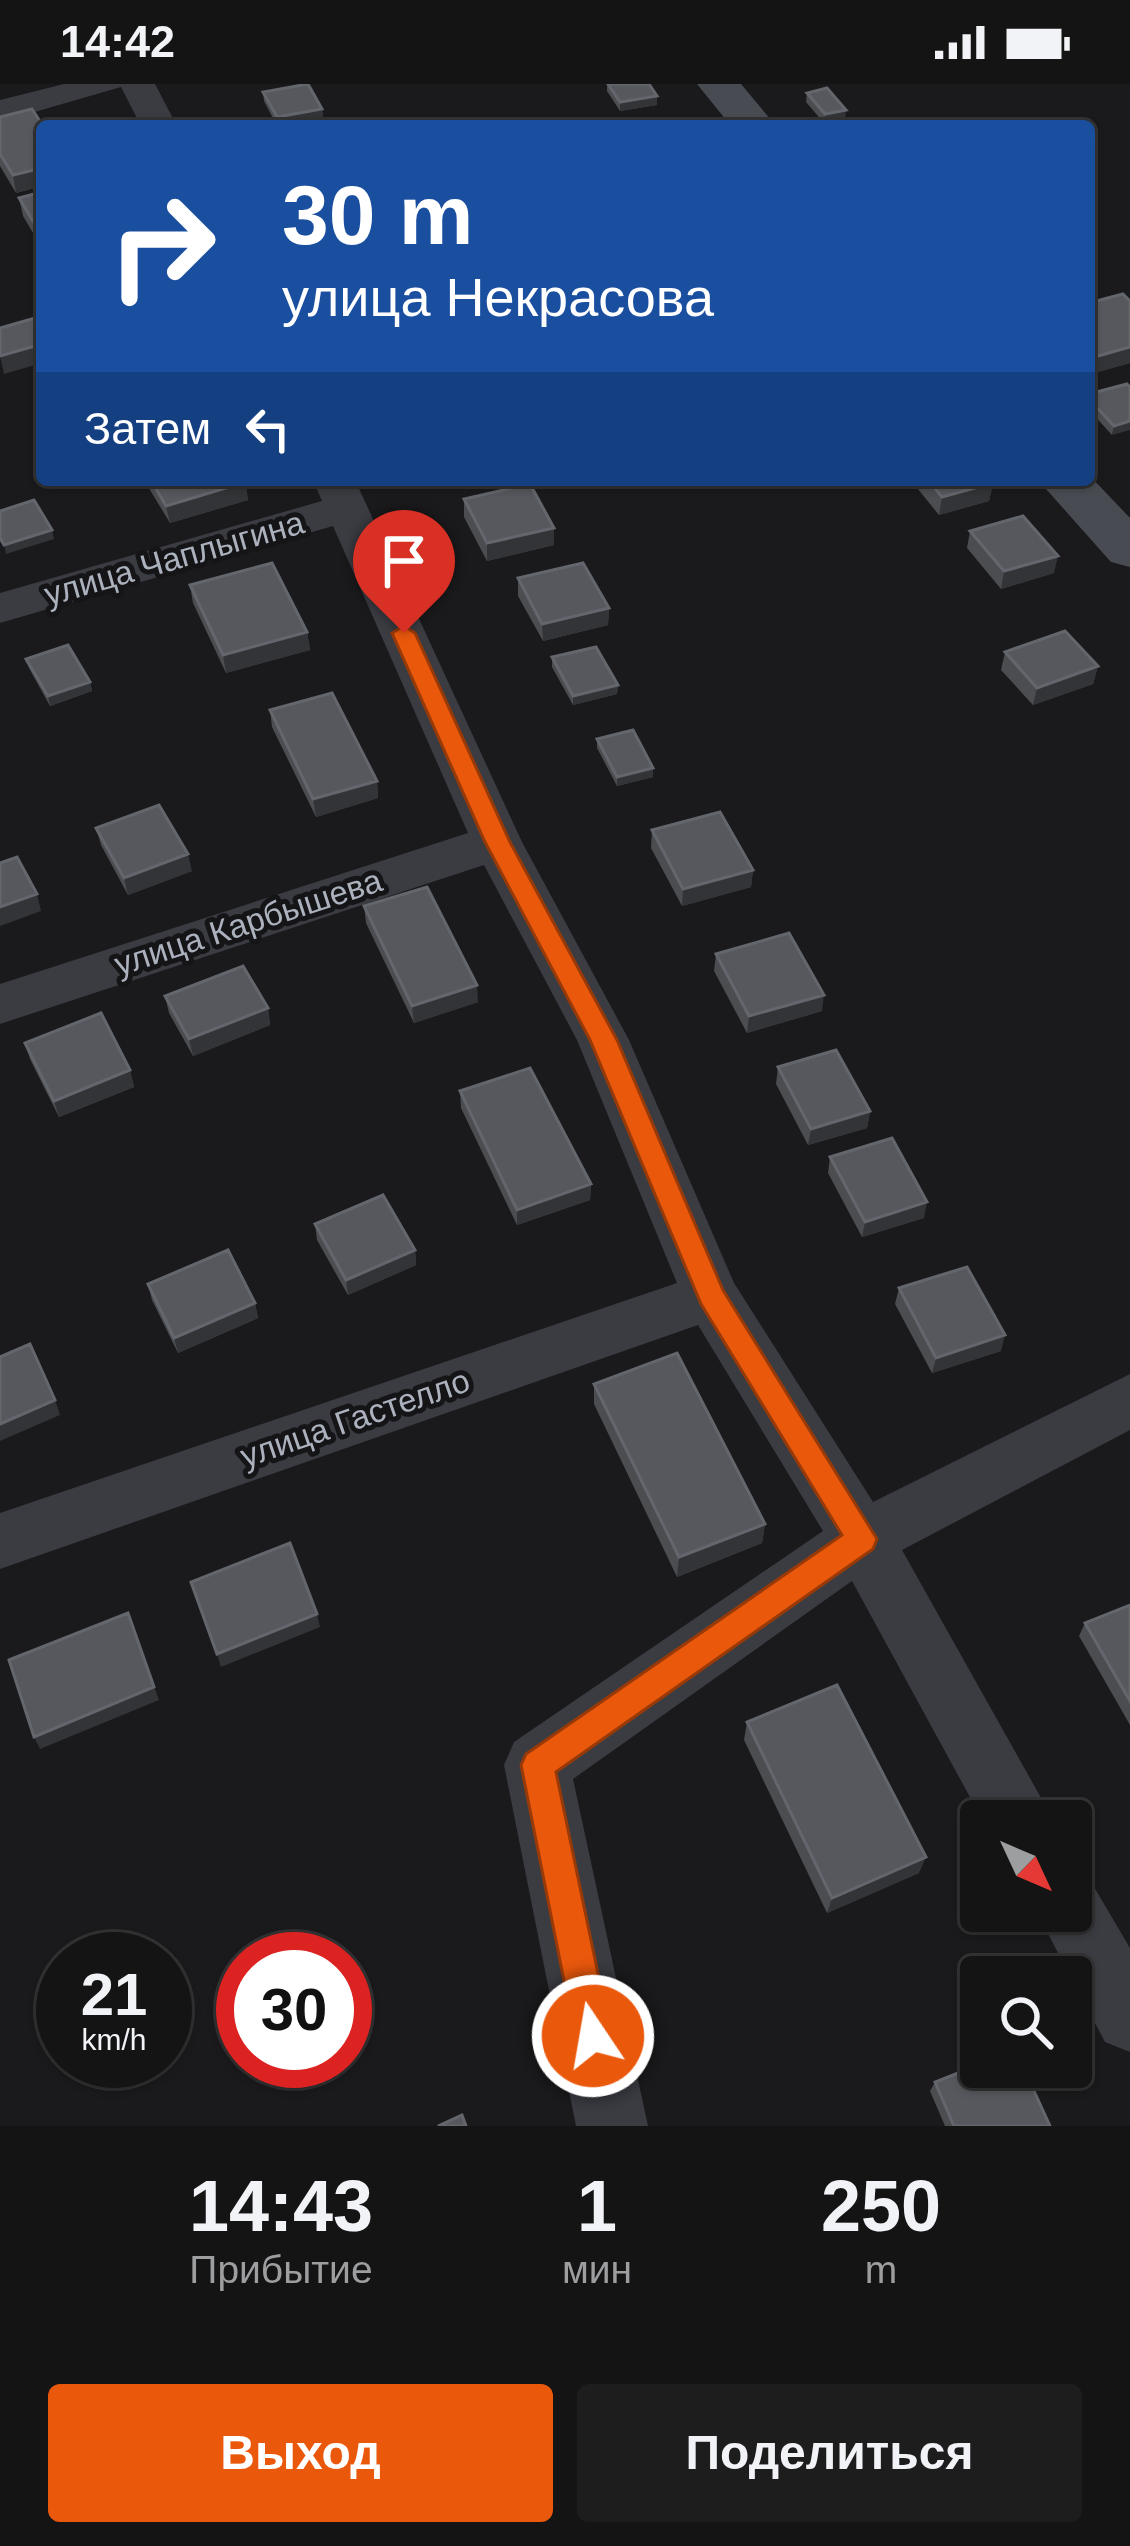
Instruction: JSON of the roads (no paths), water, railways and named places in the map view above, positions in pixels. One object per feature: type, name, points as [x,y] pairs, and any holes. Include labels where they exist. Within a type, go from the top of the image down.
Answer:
[{"type":"main road","points":[[718,84],[749,120]]},
{"type":"main road","points":[[1070,486],[1130,550]]},
{"type":"street","points":[[0,110],[106,84]]},
{"type":"street","points":[[137,84],[156,120]]},
{"type":"street","points":[[341,494],[497,842],[603,1040],[711,1296],[862,1539],[1008,1800]]},
{"type":"street","name":"улица Чаплыгина","points":[[0,608],[341,494]]},
{"type":"street","name":"улица Карбышева","points":[[0,1004],[497,842]]},
{"type":"street","name":"улица Гастелло","points":[[0,1541],[711,1296]]},
{"type":"street","points":[[611,2126],[538,1765],[862,1539],[1130,1400]]},
{"type":"street","points":[[1082,1932],[1130,2017]]}]
